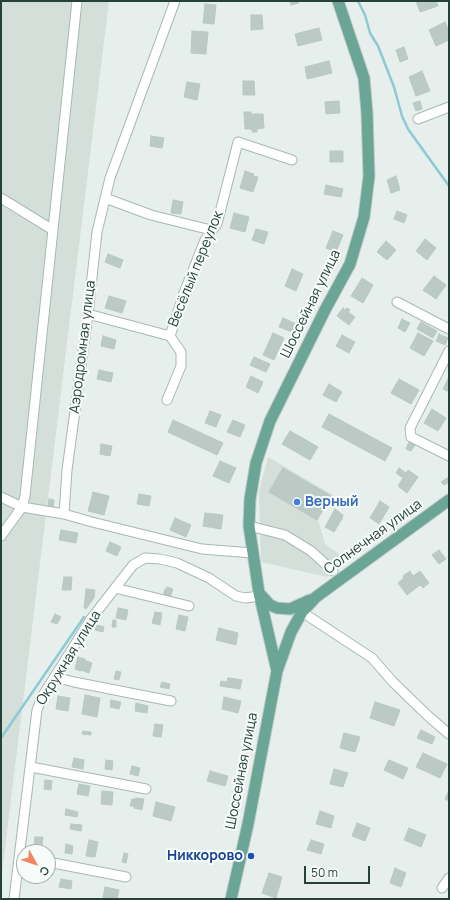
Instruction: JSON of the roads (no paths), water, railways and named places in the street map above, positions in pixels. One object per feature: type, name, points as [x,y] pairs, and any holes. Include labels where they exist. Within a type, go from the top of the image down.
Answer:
[{"type":"main road","name":"Шоссейная улица","points":[[231,899],[248,824],[276,671],[259,595],[249,526],[250,499],[256,463],[270,421],[325,310],[350,264],[364,217],[369,176],[367,113],[364,78],[338,1]]},
{"type":"main road","name":"Солнечная улица","points":[[314,598],[449,500]]},
{"type":"main road","points":[[259,595],[277,608],[290,609],[314,598]]},
{"type":"main road","points":[[276,671],[291,632],[302,612],[314,598]]},
{"type":"street","points":[[1,536],[22,507],[25,496],[77,1]]},
{"type":"street","name":"Аэродромная улица","points":[[64,514],[67,470],[88,314],[97,232],[110,178],[175,1]]},
{"type":"street","points":[[418,119],[449,107]]},
{"type":"street","name":"Весёлый переулок","points":[[167,400],[181,366],[181,352],[170,336],[184,293],[202,247],[211,230],[217,224],[238,142],[292,160]]},
{"type":"street","points":[[1,198],[53,230]]},
{"type":"street","points":[[105,198],[151,215],[211,230]]},
{"type":"street","points":[[397,302],[449,329]]},
{"type":"street","points":[[88,314],[170,336]]},
{"type":"street","points":[[449,351],[410,428],[411,437],[449,456]]},
{"type":"street","points":[[1,498],[22,507],[64,514],[202,549],[252,553]]},
{"type":"street","points":[[249,526],[285,535],[311,551],[333,571]]},
{"type":"street","name":"Окружная улица","points":[[22,844],[34,728],[37,710],[42,697],[91,619],[133,565],[145,558],[160,559],[176,563],[209,578],[236,596],[245,598],[259,595]]},
{"type":"street","points":[[114,588],[189,606]]},
{"type":"street","points":[[302,612],[372,658],[393,682],[449,734]]},
{"type":"street","points":[[55,677],[171,701]]},
{"type":"street","points":[[31,767],[146,789]]},
{"type":"street","points":[[56,864],[126,877]]},
{"type":"street","points":[[442,888],[449,878]]},
{"type":"street","name":"Окружная улица","points":[[14,899],[16,884]]},
{"type":"waterway","points":[[358,1],[365,15],[370,33],[378,46],[394,87],[402,116],[408,129],[449,186]]},
{"type":"waterway","points":[[1,738],[84,617]]},
{"type":"place","name":"Верный","points":[[297,502]]},
{"type":"place","name":"Никкорово","points":[[251,856]]}]
